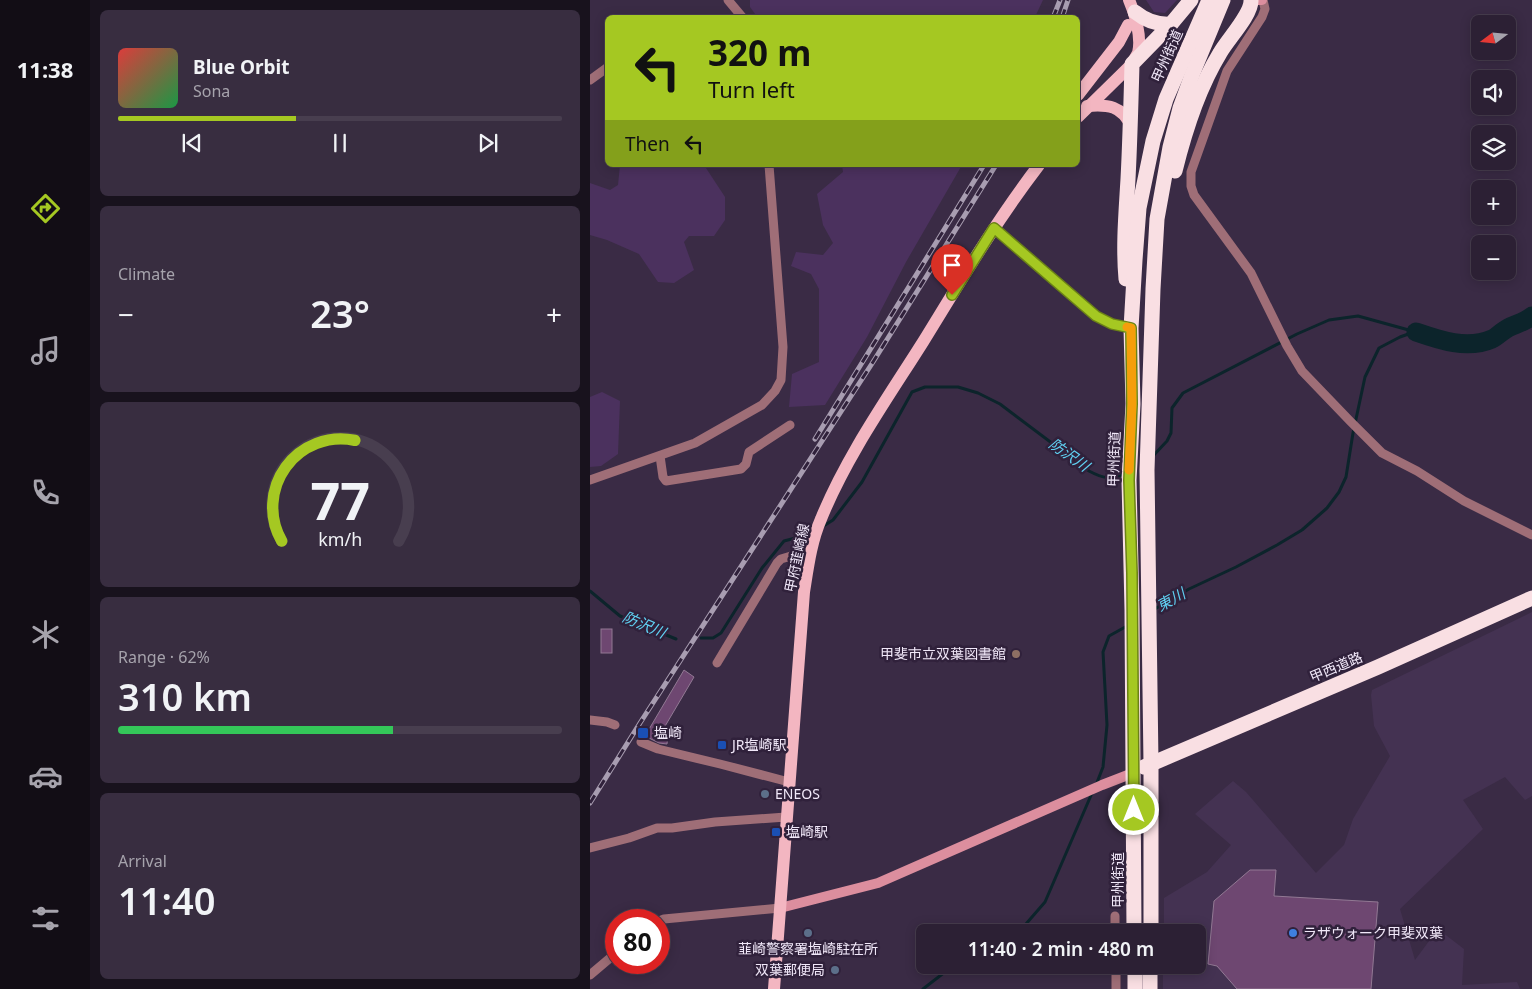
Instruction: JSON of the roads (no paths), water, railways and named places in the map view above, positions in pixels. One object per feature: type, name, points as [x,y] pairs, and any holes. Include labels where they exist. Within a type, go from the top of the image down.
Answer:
[{"type":"highway","points":[[1131,328],[1124,259],[1131,126],[1132,64],[1171,24],[1191,0]]},
{"type":"highway","name":"甲州街道","points":[[1134,924],[1134,773],[1129,480],[1132,404],[1131,328],[1139,208],[1152,141],[1166,99],[1209,0]]},
{"type":"highway","points":[[1151,924],[1150,600],[1147,448],[1157,219],[1170,147],[1180,108],[1223,0]]},
{"type":"highway","points":[[1150,381],[1156,350],[1166,217],[1172,180],[1191,115],[1206,79],[1220,53],[1250,9],[1250,0]]},
{"type":"highway","points":[[1130,9],[1144,19],[1164,25],[1171,24]]},
{"type":"highway","name":"甲西道路","points":[[1134,773],[1532,598]]},
{"type":"highway","points":[[1135,974],[1135,989]]},
{"type":"highway","points":[[1150,974],[1150,989]]},
{"type":"main road","points":[[1080,115],[1132,64],[1130,9]]},
{"type":"main road","points":[[1080,92],[1119,42],[1130,9]]},
{"type":"main road","points":[[1087,106],[1110,106],[1120,110],[1131,126]]},
{"type":"main road","points":[[1018,193],[1034,167]]},
{"type":"main road","name":"甲府韮崎線","points":[[774,989],[804,592],[812,546],[821,519],[841,476],[868,429],[994,228],[1038,167]]},
{"type":"street","points":[[728,0],[740,15]]},
{"type":"street","points":[[1250,0],[1263,0],[1265,9],[1262,17],[1227,71],[1191,172],[1191,186],[1198,202],[1252,273],[1287,346],[1302,371],[1382,453],[1417,471],[1464,501],[1532,535]]},
{"type":"street","points":[[590,80],[605,69]]},
{"type":"street","points":[[590,480],[696,443],[762,405],[775,391],[781,380],[783,346],[769,167]]},
{"type":"street","points":[[994,228],[1096,316],[1112,324],[1131,328]]},
{"type":"street","points":[[660,456],[663,477],[666,481],[741,469],[746,464],[749,452],[790,424]]},
{"type":"street","points":[[717,662],[777,563],[781,559],[812,546]]},
{"type":"street","points":[[590,720],[615,725]]},
{"type":"street","points":[[641,742],[658,750],[789,782]]},
{"type":"street","points":[[670,918],[780,908],[859,889],[878,883],[1102,785],[1134,773]]},
{"type":"street","points":[[590,848],[629,838],[657,828],[786,817]]},
{"type":"street","points":[[1115,916],[1115,924]]},
{"type":"street","points":[[590,975],[605,962]]},
{"type":"street","points":[[1116,974],[1116,989]]},
{"type":"waterway","name":"防沢川","points":[[1152,457],[1167,441],[1171,433],[1172,408],[1183,393],[1297,334],[1329,320],[1358,316],[1416,332]]},
{"type":"waterway","name":"防沢川","points":[[1416,332],[1453,343],[1473,344],[1492,339],[1506,329],[1532,316]]},
{"type":"waterway","name":"東川","points":[[1153,610],[1189,589],[1277,545],[1302,530],[1327,508],[1339,492],[1346,477],[1365,377],[1379,348],[1414,332]]},
{"type":"waterway","name":"防沢川","points":[[822,527],[833,520],[862,482],[912,392],[925,387],[958,387],[978,393],[1000,404],[1089,471],[1107,478],[1125,473]]},
{"type":"waterway","name":"防沢川","points":[[701,638],[713,638],[721,633],[762,568],[784,541],[811,534]]},
{"type":"waterway","name":"防沢川","points":[[590,591],[620,616],[676,639]]},
{"type":"waterway","name":"東川","points":[[1096,785],[1103,767],[1107,725],[1103,652],[1109,636],[1127,626]]},
{"type":"waterway","name":"東川","points":[[1026,924],[1045,902],[1092,793]]},
{"type":"waterway","name":"東川","points":[[923,989],[942,974]]},
{"type":"railway","points":[[1054,15],[1060,0]]},
{"type":"railway","points":[[1063,15],[1068,0]]},
{"type":"railway","points":[[815,439],[983,167]]},
{"type":"railway","points":[[590,803],[873,362],[995,167]]},
{"type":"place","name":"甲斐市立双葉図書館","points":[[1016,654]]},
{"type":"place","name":"塩崎","points":[[643,733]]},
{"type":"place","name":"JR塩崎駅","points":[[722,745]]},
{"type":"place","name":"ENEOS","points":[[765,794]]},
{"type":"place","name":"塩崎駅","points":[[776,832]]},
{"type":"place","name":"韮崎警察署塩崎駐在所","points":[[808,933]]},
{"type":"place","name":"ラザウォーク甲斐双葉","points":[[1293,933]]},
{"type":"place","name":"双葉郵便局","points":[[835,970]]}]
